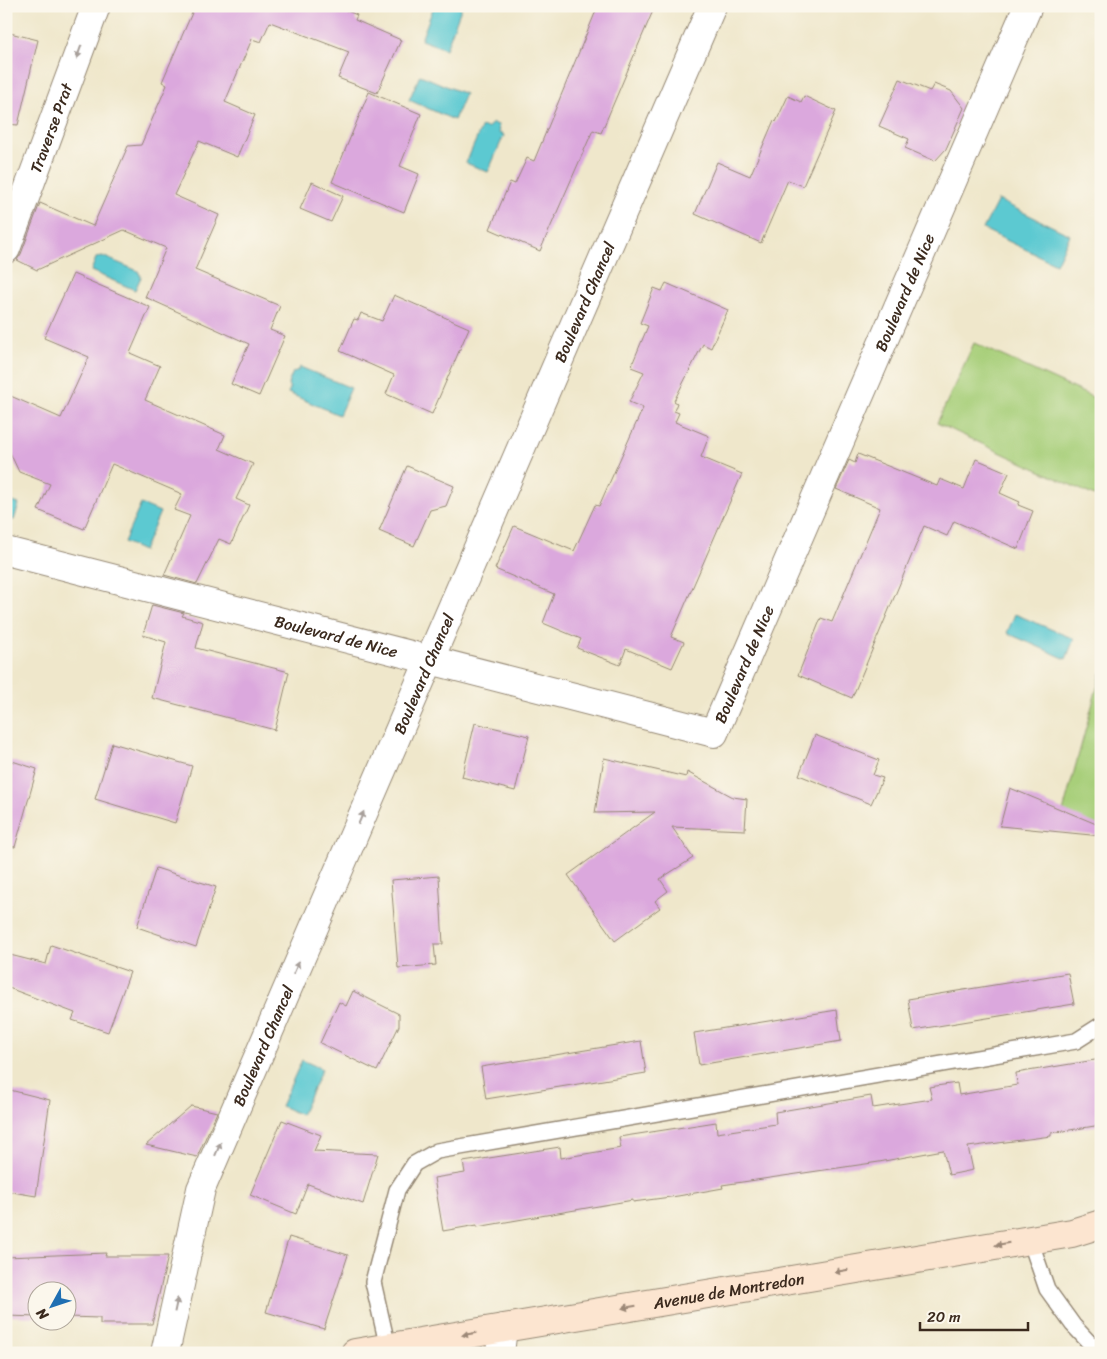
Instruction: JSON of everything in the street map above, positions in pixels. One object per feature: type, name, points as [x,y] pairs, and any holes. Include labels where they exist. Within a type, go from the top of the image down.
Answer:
[{"type":"street","name":"Traverse Prat","points":[[6,249],[96,6]]},
{"type":"street","name":"Boulevard Chancel","points":[[165,1353],[201,1189],[712,6]]},
{"type":"street","name":"Boulevard de Nice","points":[[6,551],[714,733],[1028,6]]},
{"type":"street","name":"Avenue de Montredon","points":[[355,1353],[388,1348],[502,1341],[1072,1233],[1101,1224]]},
{"type":"lane","points":[[388,1348],[373,1282],[397,1190],[414,1164],[437,1151],[1076,1041],[1101,1025]]},
{"type":"lane","points":[[1030,1240],[1047,1289],[1073,1325],[1099,1353]]},
{"type":"green space","points":[[974,343],[1101,401],[1101,499],[937,423]]},
{"type":"green space","points":[[1101,673],[1101,834],[1058,830]]},
{"type":"water","points":[[434,6],[462,6],[446,49],[421,40]]},
{"type":"water","points":[[420,75],[465,94],[454,120],[409,100]]},
{"type":"water","points":[[493,123],[498,125],[499,133],[504,135],[488,172],[466,163],[482,126],[487,128]]},
{"type":"water","points":[[998,200],[1070,235],[1056,264],[983,229]]},
{"type":"water","points":[[102,256],[138,271],[141,277],[135,290],[91,271],[96,258]]},
{"type":"water","points":[[300,367],[351,388],[339,415],[288,393],[290,389],[288,384],[293,372],[299,370]]},
{"type":"water","points":[[6,500],[19,504],[14,520],[6,519]]},
{"type":"water","points":[[141,504],[160,512],[143,551],[124,542]]},
{"type":"water","points":[[1015,614],[1074,639],[1066,659],[1007,633]]},
{"type":"water","points":[[302,1060],[322,1069],[301,1115],[281,1106]]},
{"type":"building","points":[[195,6],[335,6],[357,15],[355,20],[401,40],[377,93],[338,78],[349,52],[270,22],[261,42],[252,39],[225,102],[255,115],[237,157],[199,141],[174,195],[219,215],[195,270],[280,306],[270,330],[285,336],[259,396],[231,384],[249,344],[145,297],[166,248],[124,230],[37,270],[17,260],[40,203],[93,226],[128,146],[141,145],[167,85],[162,82]]},
{"type":"building","points":[[598,6],[655,6],[601,133],[593,130],[540,251],[490,229],[510,182],[515,184],[527,158],[534,161]]},
{"type":"building","points":[[6,32],[38,40],[18,125],[6,124]]},
{"type":"building","points":[[900,79],[930,91],[934,84],[951,91],[964,108],[946,149],[935,161],[905,148],[909,139],[879,126]]},
{"type":"building","points":[[369,92],[421,114],[400,166],[419,174],[404,212],[332,182]]},
{"type":"building","points":[[788,96],[801,102],[804,96],[836,111],[803,186],[788,180],[761,243],[695,214],[717,162],[750,176],[774,120],[776,122]]},
{"type":"building","points":[[312,182],[343,196],[331,222],[300,209]]},
{"type":"building","points":[[73,274],[150,307],[130,353],[160,366],[145,400],[225,435],[219,449],[253,464],[236,499],[249,505],[231,544],[219,539],[197,584],[164,575],[190,516],[174,510],[182,494],[112,464],[84,529],[38,510],[50,484],[19,472],[6,444],[6,394],[61,418],[89,357],[44,338]]},
{"type":"building","points":[[666,283],[728,310],[711,348],[703,344],[674,401],[677,403],[674,411],[679,413],[675,422],[709,436],[701,457],[742,474],[671,637],[684,642],[672,668],[626,649],[620,665],[577,648],[581,639],[543,623],[554,594],[495,569],[514,526],[574,551],[595,505],[599,506],[643,408],[629,402],[644,372],[631,367],[648,326],[640,323],[654,288],[662,291]]},
{"type":"building","points":[[394,295],[469,328],[432,414],[386,394],[394,375],[340,351],[354,319],[358,320],[361,313],[382,321]]},
{"type":"building","points":[[858,454],[937,486],[940,479],[964,489],[976,459],[1009,473],[1000,493],[1020,502],[1018,505],[1033,511],[1018,549],[954,521],[947,536],[924,526],[852,698],[798,675],[821,618],[832,622],[880,508],[836,489],[849,460],[855,463]]},
{"type":"building","points":[[407,466],[454,486],[446,506],[430,510],[414,546],[379,531]]},
{"type":"building","points":[[152,605],[184,613],[182,616],[203,622],[196,648],[289,672],[275,730],[152,698],[166,642],[143,635]]},
{"type":"building","points":[[475,723],[529,736],[515,791],[462,777]]},
{"type":"building","points":[[815,735],[879,760],[873,775],[883,778],[871,804],[799,775]]},
{"type":"building","points":[[112,743],[192,766],[175,823],[95,799]]},
{"type":"building","points":[[604,758],[686,777],[687,772],[733,797],[747,799],[745,830],[672,827],[693,858],[660,879],[668,891],[655,901],[660,908],[615,941],[568,875],[655,812],[595,813]]},
{"type":"building","points":[[6,759],[37,769],[15,847],[6,846]]},
{"type":"building","points":[[1010,788],[1101,826],[1101,836],[1000,826]]},
{"type":"building","points":[[156,868],[216,887],[196,947],[137,927]]},
{"type":"building","points":[[439,876],[443,944],[434,944],[436,965],[398,968],[391,880]]},
{"type":"building","points":[[51,945],[130,972],[108,1032],[72,1020],[75,1013],[6,987],[6,954],[46,964]]},
{"type":"building","points":[[1068,973],[1074,1004],[913,1030],[908,999]]},
{"type":"building","points":[[353,991],[399,1014],[399,1026],[377,1071],[320,1043],[339,1002],[346,1006]]},
{"type":"building","points":[[837,1010],[841,1041],[699,1065],[694,1033]]},
{"type":"building","points":[[641,1041],[646,1073],[486,1099],[481,1067]]},
{"type":"building","points":[[1101,1059],[1101,1125],[1051,1133],[1051,1136],[968,1147],[973,1170],[949,1175],[943,1150],[879,1162],[722,1185],[723,1188],[678,1196],[633,1202],[633,1200],[477,1227],[477,1225],[443,1231],[434,1178],[465,1173],[463,1162],[560,1147],[561,1158],[621,1148],[619,1137],[716,1122],[717,1133],[776,1124],[775,1112],[871,1096],[873,1108],[932,1099],[929,1087],[957,1083],[959,1095],[1017,1085],[1016,1073]]},
{"type":"building","points":[[6,1089],[50,1100],[36,1196],[6,1191]]},
{"type":"building","points":[[191,1106],[217,1112],[197,1157],[146,1145]]},
{"type":"building","points":[[282,1120],[321,1135],[314,1151],[378,1154],[363,1204],[308,1184],[296,1214],[250,1195]]},
{"type":"building","points":[[289,1237],[348,1255],[324,1329],[266,1312]]},
{"type":"building","points":[[106,1253],[105,1256],[168,1256],[152,1324],[100,1324],[100,1318],[78,1317],[78,1282],[28,1282],[28,1317],[6,1316],[6,1257]]}]
